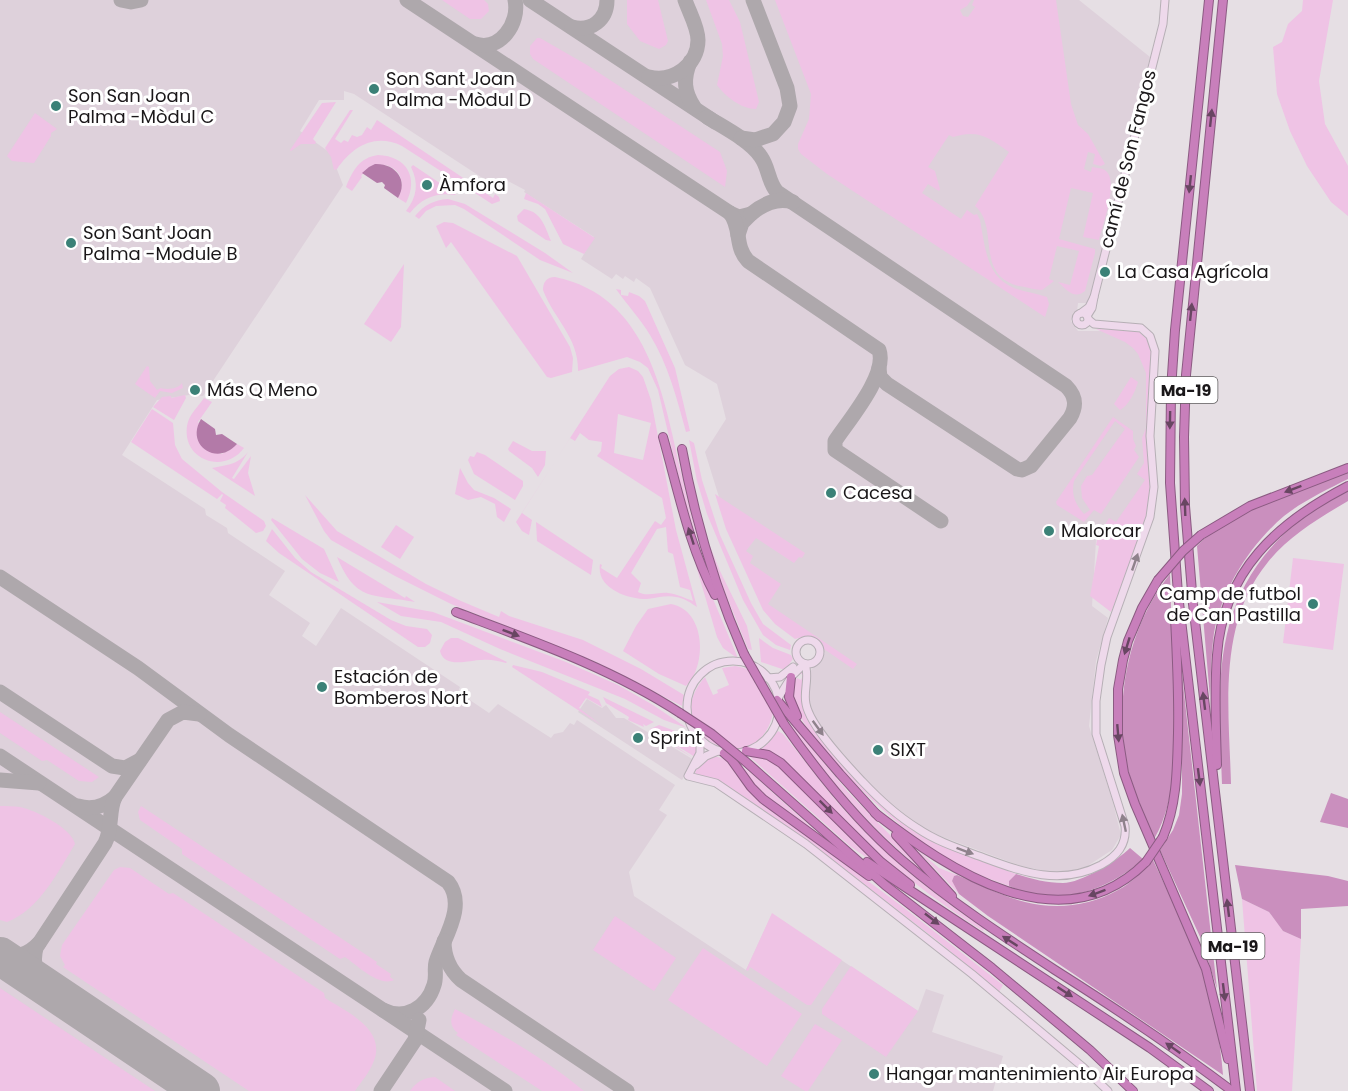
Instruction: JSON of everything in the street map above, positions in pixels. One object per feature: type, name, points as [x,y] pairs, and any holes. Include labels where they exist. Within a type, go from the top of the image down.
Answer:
[{"type":"highway","name":"Ma-19","points":[[1209,0],[1176,314],[1171,390],[1171,493],[1178,594],[1234,1091]]},
{"type":"highway","name":"Ma-19","points":[[1223,0],[1190,319],[1184,437],[1185,506],[1190,574],[1250,1091]]},
{"type":"highway","points":[[663,437],[695,548],[709,583],[732,627]]},
{"type":"highway","points":[[682,449],[699,530],[732,627],[744,654],[784,724],[826,781],[869,829],[917,873],[964,910],[1147,1030],[1234,1091]]},
{"type":"highway","points":[[1233,1071],[1226,1052],[1206,969],[1135,804],[1124,773],[1117,719],[1120,675],[1134,625],[1158,580],[1183,551],[1201,535],[1250,506],[1348,468]]},
{"type":"highway","points":[[1214,780],[1217,771],[1217,653],[1221,630],[1233,592],[1251,562],[1280,529],[1302,511],[1348,486]]},
{"type":"highway","points":[[875,813],[917,846],[998,888],[1041,900],[1066,900],[1092,895],[1117,885],[1146,862],[1163,837],[1173,810],[1177,773],[1178,677],[1175,617],[1178,594]]},
{"type":"highway","points":[[456,612],[617,676],[746,756],[885,885],[993,968],[1090,1050],[1133,1091]]},
{"type":"highway","points":[[791,677],[789,697],[802,727]]},
{"type":"highway","points":[[777,700],[840,774],[964,910]]},
{"type":"highway","points":[[721,752],[731,759],[751,787],[763,799],[867,875],[885,885]]},
{"type":"highway","points":[[746,756],[768,755],[781,763],[881,862],[939,909]]},
{"type":"highway","points":[[826,832],[903,887],[1150,1048],[1209,1091]]},
{"type":"street","name":"camí de Son Fangos","points":[[807,673],[806,704],[818,728],[863,782],[894,812],[924,833],[953,847],[1012,868],[1044,876],[1067,876],[1087,871],[1106,862],[1120,849],[1126,836],[1125,826],[1096,734],[1096,700],[1107,637],[1145,534],[1152,505],[1154,480],[1150,441],[1155,351],[1150,336],[1141,328],[1094,324],[1084,316],[1092,308],[1162,24],[1165,0]]},
{"type":"street","points":[[768,678],[780,678],[787,674],[796,664],[796,650],[806,640],[818,645],[820,651],[820,656],[807,673]]},
{"type":"street","points":[[797,657],[805,664],[807,673]]},
{"type":"street","points":[[737,662],[752,665],[768,678],[777,700],[778,716],[771,731],[746,756],[721,752],[700,740],[690,724],[688,705],[691,689],[702,673],[714,665],[737,662]]},
{"type":"street","points":[[777,700],[791,677],[805,664],[815,663]]},
{"type":"street","points":[[694,767],[700,750],[700,740]]},
{"type":"street","points":[[721,752],[706,756],[688,776],[716,783],[806,844],[972,974],[1108,1091]]},
{"type":"shaded area","points":[[0,0],[1079,0],[1150,57],[1089,303],[1078,303],[1077,311],[1073,313],[1071,321],[1078,331],[1126,331],[1150,353],[1145,444],[1147,512],[1131,562],[1096,540],[1092,606],[1108,618],[1096,661],[1089,726],[1121,835],[1112,850],[1089,865],[1064,875],[1021,866],[924,830],[881,795],[854,768],[814,718],[809,704],[808,691],[811,670],[825,653],[804,632],[776,615],[755,589],[728,526],[705,452],[726,419],[717,384],[685,365],[650,288],[636,278],[634,282],[625,276],[623,279],[616,274],[612,279],[581,259],[594,237],[524,192],[525,190],[504,179],[491,181],[481,177],[354,94],[344,91],[344,100],[319,100],[300,131],[340,160],[336,167],[343,185],[203,396],[189,395],[157,400],[122,455],[205,509],[206,515],[227,528],[228,533],[285,571],[269,595],[310,623],[302,636],[316,646],[341,608],[460,687],[458,692],[489,713],[498,704],[551,738],[554,734],[563,732],[570,723],[574,725],[577,720],[675,785],[659,810],[667,815],[629,872],[634,896],[746,970],[772,914],[918,1011],[926,989],[944,995],[932,1032],[1003,1056],[993,1091],[0,1091]]},
{"type":"shaded area","points":[[442,0],[484,0],[488,4],[489,11],[481,19],[470,19]]},
{"type":"shaded area","points":[[627,0],[658,0],[668,41],[666,45],[659,49],[640,41],[627,24]]},
{"type":"shaded area","points":[[706,0],[729,0],[740,22],[759,102],[756,109],[745,107],[734,101],[717,85],[723,56],[722,44]]},
{"type":"shaded area","points":[[775,0],[971,0],[960,10],[963,16],[968,17],[975,7],[972,5],[974,0],[1056,0],[1071,104],[1078,125],[1088,134],[1105,164],[1101,166],[1093,164],[1095,154],[1088,152],[1084,169],[1091,172],[1092,167],[1105,170],[1110,177],[1111,184],[1109,204],[1099,240],[1083,237],[1093,193],[1071,188],[1059,239],[1095,249],[1085,291],[1081,294],[1074,294],[1058,282],[1070,285],[1079,251],[1057,246],[1049,279],[1054,281],[1042,290],[1019,286],[1005,280],[997,272],[992,261],[986,226],[975,206],[1009,152],[983,136],[970,134],[953,137],[949,135],[928,167],[935,171],[940,189],[939,191],[928,184],[922,193],[961,219],[967,210],[974,215],[977,214],[992,269],[1005,283],[1014,288],[1047,297],[1049,304],[1045,317],[827,174],[801,154],[798,144],[809,119],[811,94]]},
{"type":"shaded area","points":[[1303,0],[1333,0],[1319,81],[1325,124],[1348,166],[1348,216],[1331,202],[1307,166],[1290,131],[1277,94],[1273,47],[1282,42],[1288,24],[1302,11]]},
{"type":"shaded area","points":[[537,38],[587,65],[720,152],[727,171],[725,187],[533,59],[530,46]]},
{"type":"shaded area","points":[[336,102],[313,139],[315,144],[301,144],[291,151],[322,103]]},
{"type":"shaded area","points":[[350,110],[353,110],[335,139],[341,143],[344,140],[348,142],[352,135],[357,137],[362,135],[367,127],[371,130],[377,120],[493,198],[495,194],[500,201],[492,204],[402,146],[392,142],[365,144],[357,148],[334,170],[331,157],[325,148]]},
{"type":"shaded area","points":[[35,113],[57,129],[51,133],[34,163],[12,161],[7,156]]},
{"type":"shaded area","points":[[378,155],[396,159],[408,170],[411,185],[406,203],[398,198],[401,179],[398,172],[385,165],[376,165],[368,169],[352,191],[346,187],[351,175],[361,162]]},
{"type":"shaded area","points":[[375,164],[389,166],[398,174],[402,185],[398,198],[384,188],[385,185],[382,182],[377,183],[362,173]]},
{"type":"shaded area","points":[[413,165],[456,194],[430,197],[419,203],[410,213],[406,211],[416,190],[411,167]]},
{"type":"shaded area","points":[[526,193],[595,238],[584,254],[563,244],[545,209],[524,199]]},
{"type":"shaded area","points":[[448,199],[465,204],[573,273],[540,260],[455,205],[436,206],[426,211],[419,219],[415,216],[430,204]]},
{"type":"shaded area","points":[[524,209],[539,217],[551,241],[518,221],[517,216]]},
{"type":"shaded area","points":[[444,222],[453,223],[517,256],[570,347],[573,358],[572,372],[547,377],[451,242],[446,248],[436,226]]},
{"type":"shaded area","points":[[404,264],[401,327],[391,342],[364,324]]},
{"type":"shaded area","points":[[555,277],[586,288],[611,305],[631,326],[646,352],[667,411],[701,551],[682,492],[658,390],[648,368],[627,357],[578,371],[574,348],[543,290],[546,281]]},
{"type":"shaded area","points":[[616,289],[621,290],[621,295],[628,296],[629,292],[645,301],[675,368],[690,431],[686,432],[671,382],[656,346]]},
{"type":"shaded area","points":[[1096,329],[1138,331],[1148,340],[1152,355],[1147,443],[1151,488],[1147,514],[1118,601],[1116,600],[1111,612],[1090,596],[1099,546],[1096,545],[1097,540],[1102,538],[1101,531],[1109,518],[1116,522],[1145,480],[1137,474],[1144,463],[1142,438],[1146,428],[1146,373],[1133,348]]},
{"type":"shaded area","points":[[147,366],[150,381],[157,390],[175,388],[182,383],[183,388],[172,393],[160,391],[155,398],[135,384]]},
{"type":"shaded area","points":[[629,367],[638,371],[643,377],[651,400],[676,530],[697,607],[676,597],[647,599],[631,597],[614,590],[603,580],[600,564],[601,568],[617,578],[655,521],[661,525],[666,518],[662,498],[597,456],[601,451],[602,442],[589,440],[580,433],[575,441],[570,438],[610,376],[619,369]],"holes":[[[618,414],[651,423],[643,460],[614,453]],[[666,527],[668,552],[673,554],[680,587],[690,590],[693,601],[671,594],[638,592],[641,583],[631,573],[657,529]]]},
{"type":"shaded area","points":[[1131,377],[1138,382],[1137,386],[1129,402],[1120,410],[1114,404]]},
{"type":"shaded area","points":[[185,395],[186,398],[174,420],[153,407],[162,397]]},
{"type":"shaded area","points":[[204,398],[212,402],[198,422],[221,454],[237,444],[244,448],[236,456],[226,461],[206,460],[191,448],[187,438],[190,418]]},
{"type":"shaded area","points":[[152,409],[173,423],[175,445],[182,459],[222,492],[264,521],[266,526],[263,531],[256,533],[225,508],[226,505],[220,501],[222,494],[217,499],[131,442]]},
{"type":"shaded area","points":[[1113,417],[1133,431],[1136,446],[1134,450],[1139,457],[1101,514],[1094,510],[1084,522],[1057,505],[1056,502]],"holes":[[[1115,421],[1125,429],[1092,475],[1087,476],[1081,486],[1082,498],[1090,510],[1084,514],[1074,499],[1074,481]]]},
{"type":"shaded area","points":[[201,419],[215,429],[216,435],[222,434],[237,444],[229,451],[221,453],[206,450],[197,437],[197,428]]},
{"type":"shaded area","points":[[689,440],[694,443],[702,480],[720,535],[751,603],[763,624],[791,645],[790,650],[776,645],[763,635],[743,600],[707,514],[697,481]]},
{"type":"shaded area","points":[[513,441],[532,451],[546,451],[545,465],[538,477],[532,468],[509,451]]},
{"type":"shaded area","points":[[248,452],[232,478],[234,479],[251,456],[248,473],[255,496],[212,468],[236,462]]},
{"type":"shaded area","points":[[477,452],[523,481],[523,486],[515,500],[474,474],[468,460]]},
{"type":"shaded area","points":[[556,459],[522,513],[532,520],[529,535],[522,531],[516,522]]},
{"type":"shaded area","points":[[460,468],[474,490],[494,498],[511,509],[504,522],[497,517],[495,504],[481,497],[468,500],[455,494]]},
{"type":"shaded area","points":[[1348,472],[1348,479],[1284,516],[1260,540],[1239,569],[1224,600],[1214,633],[1210,698],[1197,546],[1227,522],[1247,512],[1290,493]]},
{"type":"shaded area","points":[[1348,491],[1348,501],[1305,528],[1276,553],[1252,586],[1240,612],[1233,640],[1228,697],[1231,784],[1222,784],[1221,675],[1225,642],[1234,610],[1248,580],[1269,550],[1303,517]]},
{"type":"shaded area","points":[[715,494],[805,553],[794,563],[756,538],[746,551],[753,556],[750,563],[781,584],[768,604],[857,664],[853,669],[824,649],[822,643],[814,637],[806,636],[795,639],[775,624],[763,610],[726,529]]},
{"type":"shaded area","points":[[305,495],[337,531],[426,584],[499,617],[501,611],[509,616],[583,640],[641,669],[684,695],[682,706],[596,662],[451,604],[395,576],[331,540]]},
{"type":"shaded area","points":[[272,518],[324,549],[339,582],[320,573],[302,559],[271,520]]},
{"type":"shaded area","points":[[536,522],[593,560],[591,575],[537,541]]},
{"type":"shaded area","points":[[396,525],[414,537],[400,559],[381,547]]},
{"type":"shaded area","points":[[272,529],[295,558],[311,572],[391,620],[406,626],[427,629],[432,635],[430,643],[425,647],[418,647],[279,553],[266,541]]},
{"type":"shaded area","points":[[708,541],[747,626],[752,650],[748,649],[722,585]]},
{"type":"shaded area","points":[[689,542],[737,658],[723,648],[717,637]]},
{"type":"shaded area","points":[[337,557],[415,602],[376,596],[359,589],[344,572]]},
{"type":"shaded area","name":"Camp de futbol de Can Pastilla","points":[[1293,558],[1344,564],[1333,650],[1283,643]]},
{"type":"shaded area","points":[[1170,574],[1175,749],[1169,797],[1154,839],[1136,797],[1128,770],[1122,719],[1123,693],[1127,668],[1143,618],[1155,595]]},
{"type":"shaded area","points":[[377,602],[433,612],[566,662],[618,685],[687,728],[664,720],[625,699],[500,649],[441,622],[401,616]]},
{"type":"shaded area","points":[[671,604],[683,608],[691,617],[697,627],[700,640],[697,666],[686,686],[659,674],[623,651],[648,609]]},
{"type":"shaded area","points":[[451,638],[458,638],[507,662],[485,660],[452,662],[446,660],[440,651],[445,642]]},
{"type":"shaded area","points":[[759,638],[773,648],[791,655],[793,659],[785,670],[761,662]]},
{"type":"shaded area","points":[[513,665],[542,672],[590,692],[588,695],[599,700],[602,707],[586,698],[579,708],[601,725],[512,667]]},
{"type":"shaded area","points":[[735,666],[751,671],[765,682],[772,696],[773,712],[770,723],[759,740],[743,748],[727,748],[711,742],[698,730],[692,715],[693,697],[705,677],[713,695],[718,693],[717,690],[729,685],[722,668]]},
{"type":"shaded area","points":[[804,670],[803,705],[810,722],[897,818],[937,844],[1016,874],[1009,881],[1009,886],[966,869],[927,846],[892,818],[827,754],[797,711],[792,694],[793,685],[797,678],[801,680],[803,675],[800,673]]},
{"type":"shaded area","points":[[1182,675],[1217,989],[1202,941],[1160,850],[1173,830],[1179,815],[1182,794]]},
{"type":"shaded area","points":[[603,697],[654,722],[646,726],[643,724],[644,727],[628,720],[629,717],[606,703]]},
{"type":"shaded area","points":[[587,699],[602,708],[606,705],[616,718],[624,718],[694,760],[682,780],[578,712]]},
{"type":"shaded area","points":[[0,712],[99,777],[92,782],[79,781],[47,760],[42,761],[0,733]]},
{"type":"shaded area","points":[[790,722],[848,792],[934,880],[886,839],[857,809],[798,737]]},
{"type":"shaded area","points":[[659,725],[691,737],[699,745],[695,757],[669,742],[695,759],[650,732],[650,729]]},
{"type":"shaded area","points":[[778,731],[783,734],[863,830],[929,889],[984,928],[983,931],[896,868],[763,750],[762,748]]},
{"type":"shaded area","points":[[751,755],[769,759],[780,767],[881,867],[851,847],[750,757]]},
{"type":"shaded area","points":[[714,756],[725,759],[756,798],[903,907],[1003,985],[999,992],[939,942],[831,859],[718,781],[695,774],[699,765]]},
{"type":"shaded area","points":[[740,766],[751,773],[832,846],[755,788]]},
{"type":"shaded area","points":[[1331,793],[1348,799],[1348,828],[1320,822]]},
{"type":"shaded area","points":[[0,806],[20,807],[43,816],[67,832],[75,844],[47,889],[29,909],[7,922],[0,920]]},
{"type":"shaded area","points":[[141,806],[377,962],[376,964],[391,974],[390,977],[394,980],[382,981],[345,957],[340,959],[182,854],[182,849],[140,820],[138,812]]},
{"type":"shaded area","points":[[914,847],[939,868],[957,875],[952,881],[959,894]]},
{"type":"shaded area","points":[[1130,848],[1143,859],[1113,881],[1097,888],[1063,896],[1027,892],[1009,886],[1009,881],[1016,874],[1057,883],[1071,882],[1108,865]]},
{"type":"shaded area","points":[[1153,860],[1187,933],[1207,986],[1220,1045],[1223,1075],[988,916],[959,894],[952,881],[957,875],[1025,902],[1049,906],[1073,905],[1096,900],[1118,890]]},
{"type":"shaded area","points":[[1235,865],[1328,876],[1348,881],[1348,906],[1301,909],[1301,939],[1283,931],[1269,912],[1242,899]]},
{"type":"shaded area","points":[[120,867],[130,868],[169,894],[173,893],[324,993],[325,998],[363,1023],[375,1041],[376,1051],[371,1067],[355,1091],[249,1091],[63,967],[65,965],[60,956],[62,945],[114,870]]},
{"type":"shaded area","points":[[1242,899],[1269,912],[1283,931],[1301,939],[1292,1091],[1257,1091]]},
{"type":"shaded area","points":[[772,913],[842,960],[811,1005],[807,1005],[750,967],[748,971],[746,970]]},
{"type":"shaded area","points":[[615,916],[676,958],[654,991],[593,950]]},
{"type":"shaded area","points":[[703,948],[802,1014],[767,1066],[668,1000]]},
{"type":"shaded area","points":[[851,966],[918,1011],[886,1057],[822,1014],[822,1009]]},
{"type":"shaded area","points":[[0,988],[155,1091],[0,1091]]},
{"type":"shaded area","points":[[455,1009],[521,1047],[584,1091],[542,1091],[456,1035],[458,1033],[451,1022]]},
{"type":"shaded area","points":[[815,1024],[842,1040],[808,1091],[805,1091],[781,1076]]},
{"type":"shaded area","points":[[435,1077],[455,1091],[410,1091],[420,1081]]},
{"type":"taxiway","points":[[121,0],[131,2],[141,0]]},
{"type":"taxiway","points":[[407,0],[730,213],[739,217],[751,214],[742,223],[738,235]]},
{"type":"taxiway","points":[[475,44],[492,44],[506,34],[514,18],[515,0]]},
{"type":"taxiway","points":[[530,0],[715,122]]},
{"type":"taxiway","points":[[572,27],[585,28],[597,23],[604,13],[607,0]]},
{"type":"taxiway","points":[[649,77],[675,75],[683,70],[694,57],[698,35],[685,0]]},
{"type":"taxiway","points":[[741,138],[755,140],[773,134],[784,122],[790,106],[787,88],[753,0]]},
{"type":"taxiway","points":[[690,62],[686,74],[686,85],[688,96],[694,107]]},
{"type":"taxiway","points":[[707,117],[751,145],[764,161],[777,192],[1066,386],[1074,397],[1074,409],[1070,418],[1031,466],[1022,470],[1017,469],[887,384],[880,377],[879,368]]},
{"type":"taxiway","points":[[751,214],[771,202],[781,200],[793,202]]},
{"type":"taxiway","points":[[730,213],[736,225],[741,249],[748,261],[879,350],[878,372],[857,410],[835,441],[835,450],[941,521]]},
{"type":"taxiway","points":[[0,577],[138,668],[229,735],[448,882],[453,891],[455,911],[436,962],[435,982],[431,993],[421,1006],[407,1013],[399,1014],[383,1010]]},
{"type":"taxiway","points":[[0,692],[112,766],[125,768],[140,760]]},
{"type":"taxiway","points":[[78,806],[93,808],[115,797],[168,720],[183,712],[199,714]]},
{"type":"taxiway","points":[[0,756],[505,1091]]},
{"type":"taxiway","points":[[0,780],[39,783]]},
{"type":"taxiway","points":[[46,987],[36,969],[34,959],[36,948],[105,843],[115,797]]},
{"type":"taxiway","points":[[444,941],[448,963],[461,980],[627,1091]]},
{"type":"taxiway","points":[[0,955],[21,955],[39,943]]},
{"type":"taxiway","points":[[381,1091],[415,1040],[419,1020]]},
{"type":"runway","points":[[0,956],[201,1091]]},
{"type":"place","name":"Son Sant Joan Palma -Mòdul D","points":[[374,89]]},
{"type":"place","name":"Son San Joan Palma -Mòdul C","points":[[56,106]]},
{"type":"place","name":"Àmfora","points":[[427,185]]},
{"type":"place","name":"Son Sant Joan Palma -Module B","points":[[71,243]]},
{"type":"place","name":"La Casa Agrícola","points":[[1105,272]]},
{"type":"place","name":"Más Q Meno","points":[[195,390]]},
{"type":"place","name":"Cacesa","points":[[831,493]]},
{"type":"place","name":"Malorcar","points":[[1049,531]]},
{"type":"place","name":"Camp de futbol de Can Pastilla","points":[[1313,604]]},
{"type":"place","name":"Estación de Bomberos Nort","points":[[322,687]]},
{"type":"place","name":"Sprint","points":[[638,738]]},
{"type":"place","name":"SIXT","points":[[878,750]]},
{"type":"place","name":"Hangar mantenimiento Air Europa","points":[[874,1074]]}]
